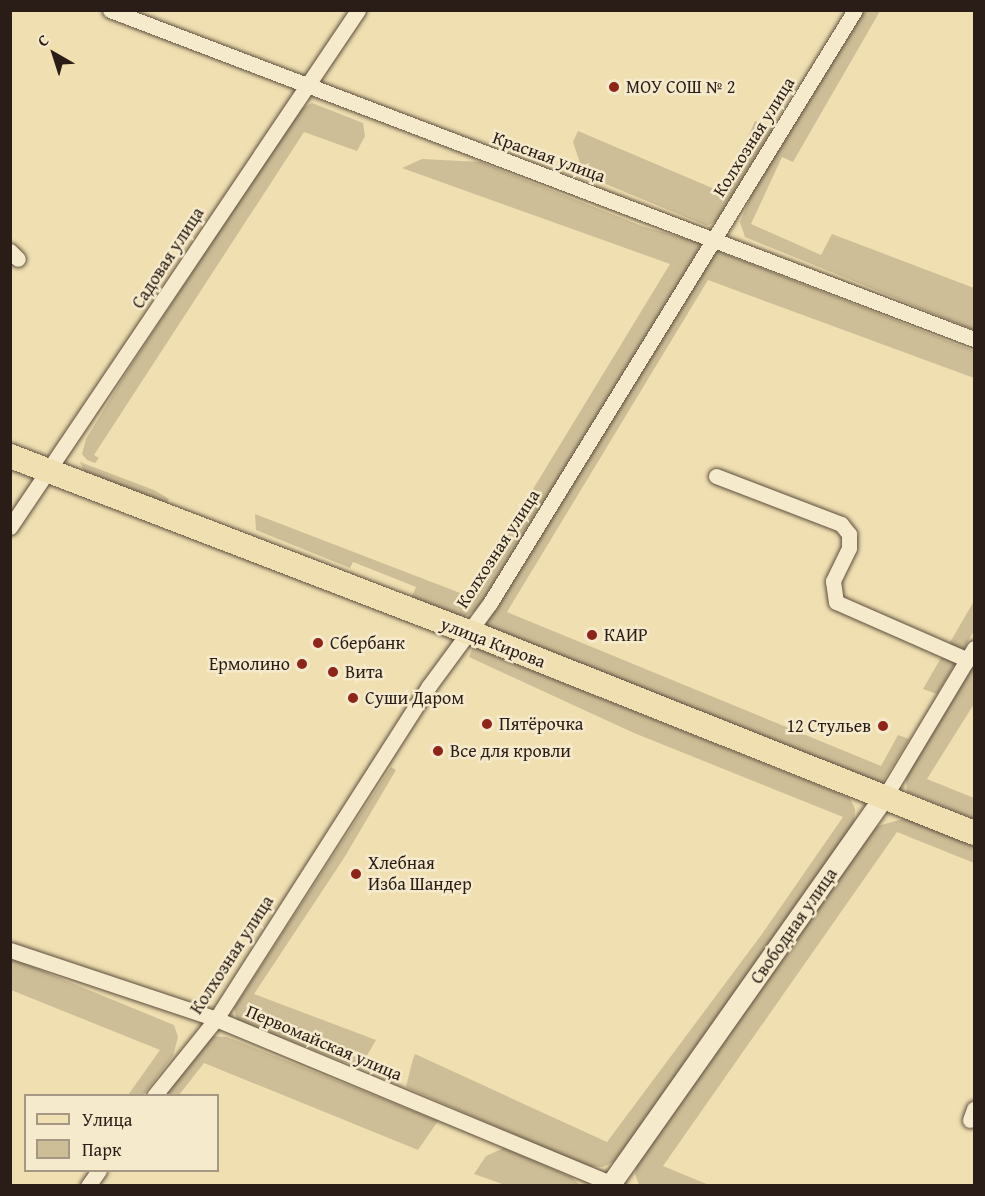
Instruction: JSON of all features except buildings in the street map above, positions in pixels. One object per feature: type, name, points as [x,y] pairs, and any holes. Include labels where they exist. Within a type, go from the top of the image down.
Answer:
[{"type":"main road","name":"улица Кирова","points":[[10,456],[466,631],[975,833]]},
{"type":"street","name":"Красная улица","points":[[110,10],[305,88],[717,240],[975,339]]},
{"type":"street","name":"Садовая улица","points":[[10,527],[48,470],[66,450],[358,10]]},
{"type":"street","name":"Колхозная улица","points":[[155,1094],[216,1019],[466,631],[490,603],[717,240],[735,203],[855,10]]},
{"type":"street","name":"Свободная улица","points":[[613,1185],[885,798],[971,654],[836,602],[833,581],[849,548],[849,534],[841,524],[716,476]]},
{"type":"street","name":"Первомайская улица","points":[[10,950],[216,1019],[613,1185]]},
{"type":"street","points":[[88,1185],[98,1172]]},
{"type":"green space","points":[[863,11],[880,11],[793,162],[782,157],[751,224],[821,255],[832,234],[974,288],[974,330],[745,237],[740,222],[754,189]]},
{"type":"green space","points":[[312,103],[363,123],[365,136],[357,151],[304,132],[94,455],[99,458],[95,463],[87,460],[82,454],[86,439],[125,375],[297,111]]},
{"type":"green space","points":[[755,121],[774,129],[717,221],[707,226],[584,175],[573,142],[578,131],[724,193]]},
{"type":"green space","points":[[422,159],[480,162],[642,226],[701,243],[687,276],[482,607],[464,617],[411,599],[416,587],[353,562],[350,568],[256,530],[255,514],[468,596],[670,264],[402,168]]},
{"type":"green space","points":[[715,250],[974,351],[974,378],[708,280],[507,612],[881,766],[898,735],[909,739],[882,783],[484,627]]},
{"type":"green space","points":[[80,462],[154,490],[169,499],[166,504],[85,473]]},
{"type":"green space","points":[[974,601],[974,631],[937,694],[923,689]]},
{"type":"green space","points":[[473,647],[850,798],[855,809],[854,825],[629,1142],[615,1161],[603,1167],[586,1166],[406,1087],[415,1054],[607,1142],[762,934],[843,817],[634,733],[469,657]]},
{"type":"green space","points":[[974,660],[974,704],[927,779],[974,798],[974,819],[907,792],[906,778],[917,753]]},
{"type":"green space","points":[[391,767],[396,770],[344,858],[254,994],[376,1040],[362,1064],[347,1063],[237,1020],[234,1008]]},
{"type":"green space","points":[[910,817],[974,842],[974,863],[897,832],[663,1166],[709,1185],[639,1185],[635,1174],[638,1161],[874,827]]},
{"type":"green space","points":[[11,958],[174,1025],[178,1037],[173,1056],[144,1094],[129,1094],[160,1050],[11,990]]},
{"type":"green space","points":[[209,1036],[227,1037],[438,1121],[418,1150],[204,1063],[180,1094],[165,1094]]},
{"type":"green space","points":[[504,1148],[571,1177],[580,1185],[505,1185],[474,1174],[486,1156]]},
{"type":"place","name":"МОУ СОШ № 2","points":[[614,87]]},
{"type":"place","name":"КАИР","points":[[592,635]]},
{"type":"place","name":"Сбербанк","points":[[318,643]]},
{"type":"place","name":"Ермолино","points":[[302,664]]},
{"type":"place","name":"Вита","points":[[333,672]]},
{"type":"place","name":"Суши Даром","points":[[353,698]]},
{"type":"place","name":"Пятёрочка","points":[[487,724]]},
{"type":"place","name":"12 Стульев","points":[[883,726]]},
{"type":"place","name":"Все для кровли","points":[[438,751]]},
{"type":"place","name":"Хлебная Изба Шандер","points":[[356,874]]}]
